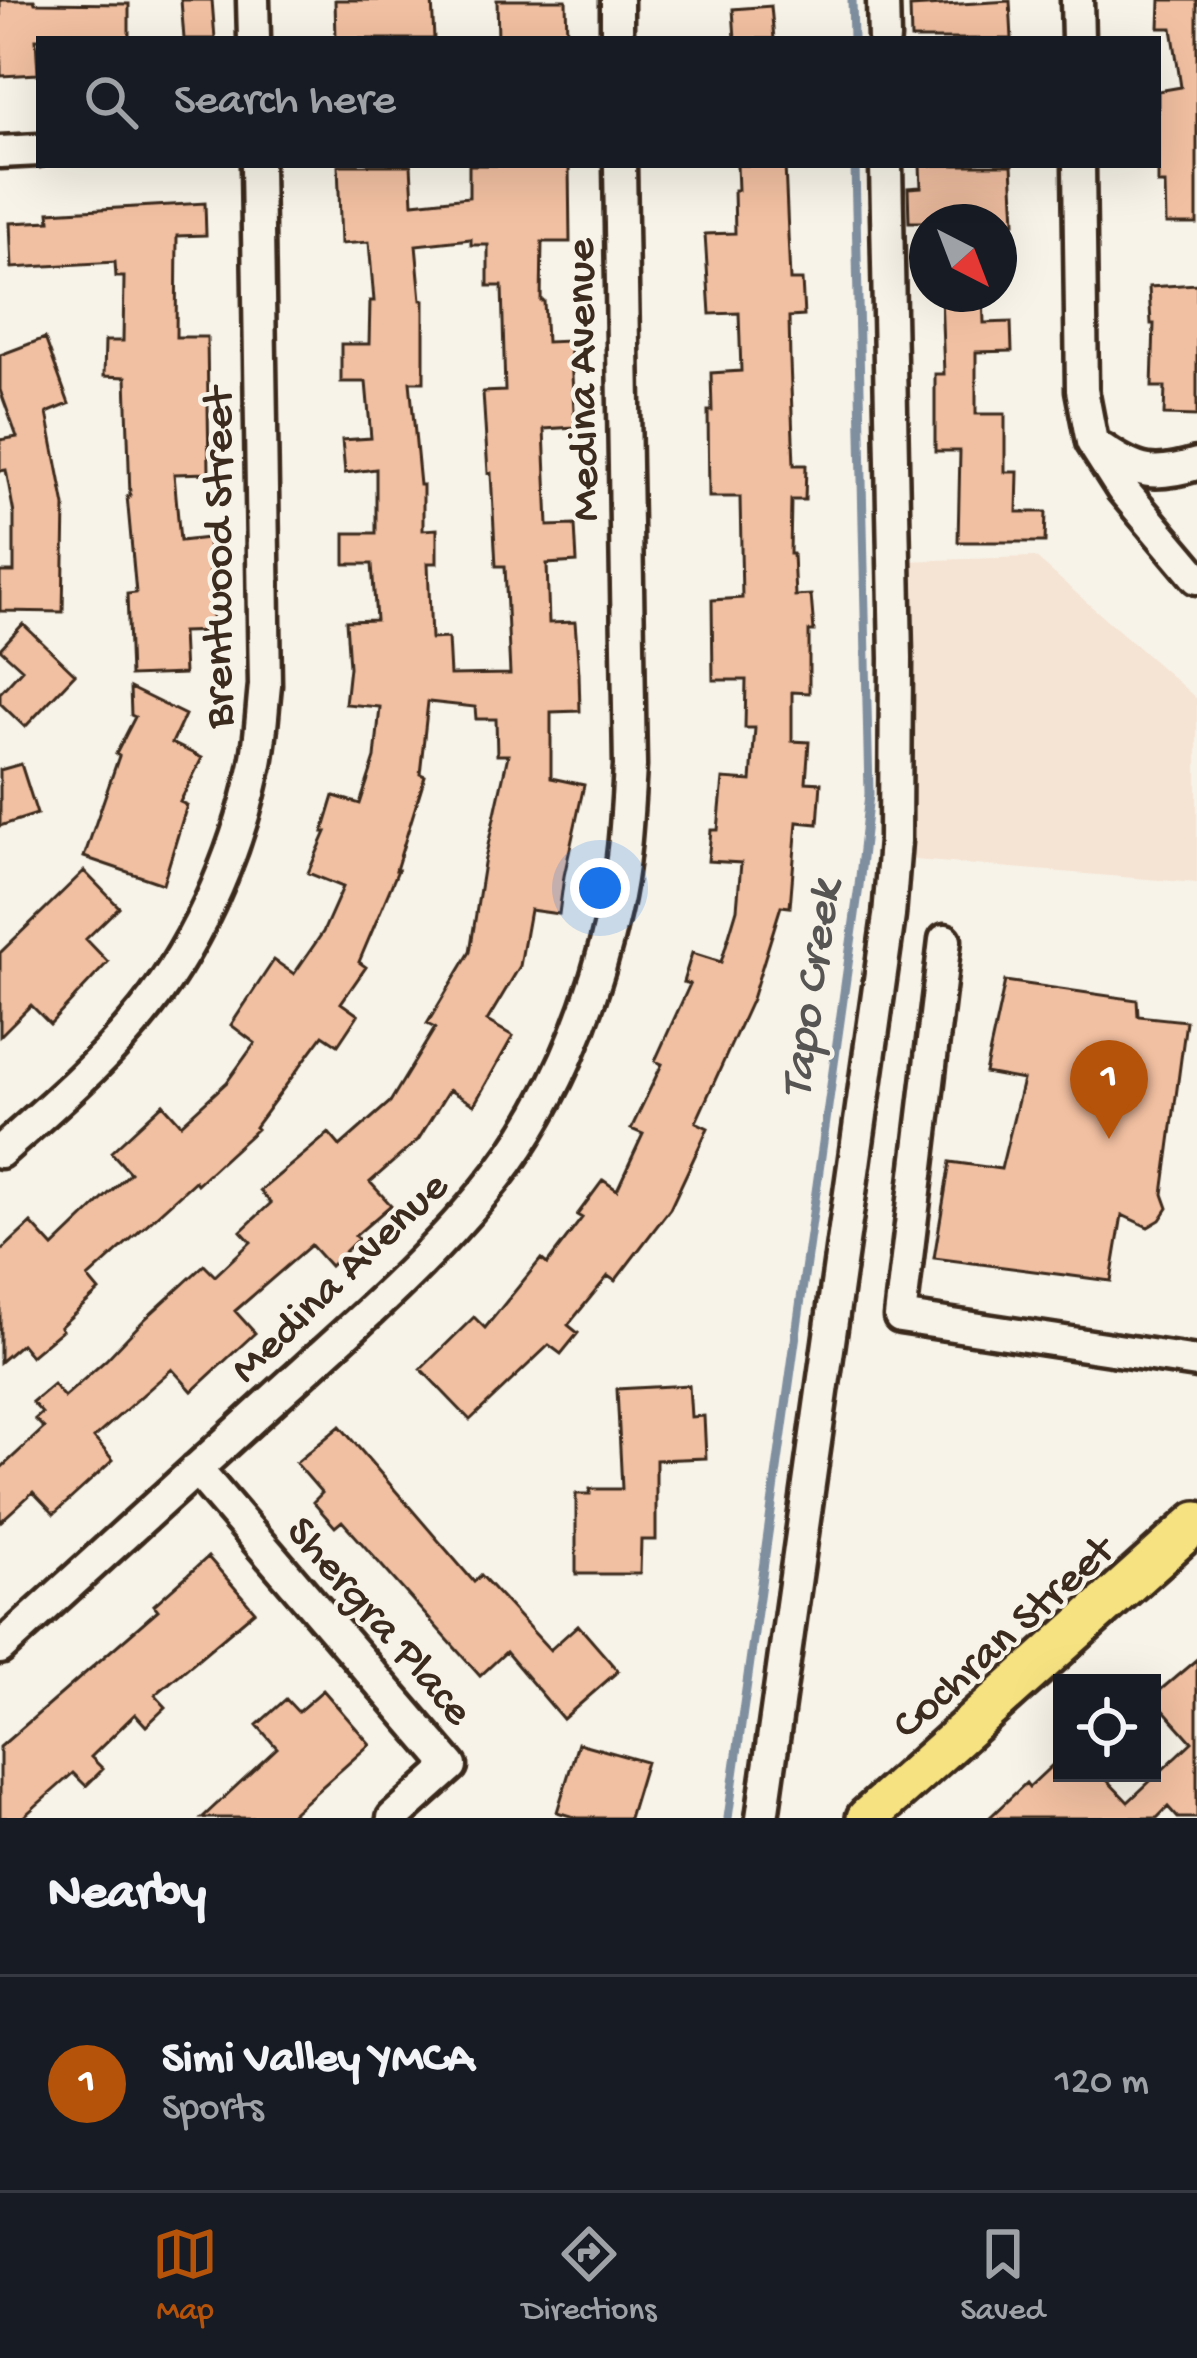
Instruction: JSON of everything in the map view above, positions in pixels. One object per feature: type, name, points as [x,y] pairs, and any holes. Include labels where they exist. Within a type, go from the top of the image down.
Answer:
[{"type":"main road","name":"Cochran Street","points":[[867,1818],[1197,1522]]},
{"type":"street","points":[[253,0],[254,36]]},
{"type":"street","points":[[616,0],[617,36]]},
{"type":"street","points":[[883,0],[884,36]]},
{"type":"street","points":[[1077,0],[1078,36]]},
{"type":"street","points":[[0,152],[36,150]]},
{"type":"street","name":"Brentwood Street","points":[[0,1152],[88,1073],[136,1021],[196,934],[238,837],[256,764],[265,685],[257,168]]},
{"type":"street","name":"Medina Avenue","points":[[0,1648],[409,1277],[488,1188],[533,1121],[567,1057],[596,982],[626,842],[630,766],[620,168]]},
{"type":"street","points":[[762,1818],[889,916],[895,841],[886,168]]},
{"type":"street","points":[[1079,168],[1082,390],[1092,442],[1122,488],[1197,578]]},
{"type":"street","points":[[1092,442],[1126,466],[1155,472],[1197,464]]},
{"type":"street","points":[[945,940],[900,1317],[1197,1362]]},
{"type":"street","name":"Shergra Place","points":[[196,1469],[451,1766],[393,1818]]},
{"type":"shaded area","points":[[1035,557],[1197,699],[1197,883],[903,859],[903,561]]},
{"type":"building","points":[[0,0],[129,4],[129,36],[36,36],[36,74],[1,76]]},
{"type":"building","points":[[181,0],[212,0],[215,36],[184,36]]},
{"type":"building","points":[[335,0],[432,0],[434,36],[336,36]]},
{"type":"building","points":[[497,0],[566,0],[567,36],[498,36]]},
{"type":"building","points":[[1160,0],[1197,0],[1197,224],[1166,224],[1165,184],[1158,184],[1161,90],[1181,87],[1172,28],[1159,28]]},
{"type":"building","points":[[1010,1],[1012,36],[911,36],[910,7]]},
{"type":"building","points":[[771,6],[774,36],[735,36],[733,9]]},
{"type":"building","points":[[338,168],[411,168],[413,203],[469,197],[469,168],[569,168],[570,242],[542,242],[541,301],[546,342],[570,341],[575,427],[544,429],[548,526],[575,525],[577,562],[547,564],[549,623],[575,622],[580,711],[551,712],[551,778],[584,785],[559,914],[530,910],[520,966],[487,1021],[513,1036],[474,1105],[449,1090],[418,1140],[370,1182],[391,1205],[330,1266],[311,1245],[235,1311],[255,1333],[192,1391],[172,1369],[94,1438],[113,1460],[54,1514],[33,1492],[0,1522],[0,1469],[44,1428],[35,1419],[42,1413],[32,1402],[53,1384],[64,1397],[204,1265],[215,1276],[251,1242],[241,1231],[271,1203],[260,1191],[329,1133],[340,1146],[390,1102],[435,1028],[427,1024],[470,952],[508,755],[497,755],[496,719],[476,719],[475,707],[428,702],[420,774],[425,776],[398,870],[359,962],[366,967],[341,1003],[358,1015],[338,1045],[323,1035],[257,1129],[88,1278],[99,1291],[62,1330],[31,1356],[21,1344],[0,1362],[0,1252],[31,1223],[53,1247],[130,1173],[111,1152],[163,1104],[181,1124],[227,1082],[255,1043],[231,1025],[274,960],[294,974],[323,932],[343,887],[308,873],[326,832],[334,796],[360,804],[375,758],[380,707],[345,704],[346,621],[376,620],[372,564],[345,564],[345,533],[376,533],[376,469],[345,473],[342,440],[371,438],[366,382],[341,382],[341,344],[369,344],[370,301],[374,301],[369,242],[341,244]],"holes":[[[471,239],[471,245],[488,245],[488,286],[502,286],[505,391],[483,392],[496,566],[505,566],[510,674],[450,675],[448,638],[431,639],[428,563],[437,563],[437,529],[423,530],[423,485],[410,382],[424,382],[424,300],[416,245]]]},
{"type":"building","points":[[737,168],[785,168],[790,280],[802,280],[804,316],[789,317],[794,465],[806,465],[805,500],[791,500],[790,554],[795,596],[811,595],[814,631],[809,631],[809,693],[792,692],[792,741],[809,742],[806,782],[821,783],[818,824],[797,822],[790,907],[781,906],[752,999],[696,1122],[708,1128],[670,1209],[615,1281],[608,1276],[568,1325],[578,1333],[561,1354],[549,1345],[470,1420],[421,1369],[474,1317],[485,1328],[541,1259],[547,1264],[582,1218],[577,1215],[603,1180],[617,1190],[643,1134],[631,1129],[662,1064],[655,1061],[690,984],[683,982],[692,953],[721,962],[737,909],[741,863],[708,861],[711,830],[718,830],[723,779],[751,781],[755,728],[745,728],[746,680],[713,680],[712,600],[742,598],[740,497],[709,497],[708,411],[712,411],[711,373],[741,371],[739,313],[710,314],[705,234],[735,233],[734,190],[738,190]]},
{"type":"building","points":[[920,168],[1012,168],[1014,204],[909,204],[909,222],[908,188],[921,187]]},
{"type":"building","points":[[205,203],[206,235],[177,236],[176,337],[207,337],[209,473],[174,474],[180,541],[208,538],[213,631],[182,632],[184,674],[130,676],[127,594],[136,593],[127,496],[126,377],[104,376],[105,341],[123,341],[124,277],[116,277],[115,262],[12,268],[10,223],[50,221],[49,212]]},
{"type":"building","points":[[1197,284],[1197,416],[1164,415],[1165,387],[1152,387],[1154,324],[1149,287]]},
{"type":"building","points":[[942,312],[984,312],[984,323],[1011,322],[1012,351],[976,352],[976,414],[1005,414],[1005,472],[1018,472],[1017,512],[1046,512],[1045,542],[958,542],[960,451],[935,451],[935,374],[944,374]]},
{"type":"building","points":[[45,338],[69,404],[47,413],[65,506],[63,612],[0,611],[0,572],[14,572],[14,514],[6,470],[0,471],[0,440],[17,437],[0,390],[0,355]]},
{"type":"building","points":[[23,624],[75,674],[25,727],[0,703],[0,693],[22,669],[0,649]]},
{"type":"building","points":[[130,688],[185,715],[172,743],[202,758],[180,802],[187,805],[163,884],[84,857],[116,754],[135,717],[131,715]]},
{"type":"building","points":[[21,764],[37,814],[0,826],[0,770]]},
{"type":"building","points":[[84,871],[119,907],[86,939],[108,962],[50,1024],[31,1005],[0,1036],[0,953]]},
{"type":"building","points":[[1005,981],[1137,1000],[1138,1016],[1186,1021],[1163,1194],[1168,1208],[1148,1227],[1122,1215],[1111,1281],[934,1258],[950,1162],[1001,1169],[1023,1080],[985,1073]]},
{"type":"building","points":[[689,1385],[691,1417],[704,1416],[706,1458],[656,1460],[656,1540],[641,1540],[640,1574],[576,1574],[576,1494],[622,1489],[617,1389]]},
{"type":"building","points":[[340,1426],[474,1582],[481,1575],[550,1650],[578,1625],[618,1671],[563,1719],[506,1652],[480,1676],[342,1521],[335,1527],[313,1502],[322,1493],[296,1463]]},
{"type":"building","points":[[208,1557],[255,1611],[155,1695],[166,1707],[146,1726],[135,1714],[91,1757],[103,1769],[86,1786],[73,1773],[22,1818],[0,1818],[0,1747],[158,1610],[154,1605]]},
{"type":"building","points":[[1197,1659],[1197,1818],[1178,1818],[1168,1807],[1157,1818],[989,1818],[1053,1764],[1053,1782],[1109,1782],[1128,1802],[1149,1782],[1161,1782],[1161,1771],[1192,1742],[1161,1707],[1161,1689]]},
{"type":"building","points":[[323,1690],[370,1744],[287,1818],[202,1818],[277,1748],[257,1725],[286,1699],[298,1712]]},
{"type":"building","points":[[578,1743],[646,1762],[629,1818],[577,1818],[557,1812]]},
{"type":"waterway","name":"Tapo Creek","points":[[852,0],[853,36]]},
{"type":"waterway","name":"Tapo Creek","points":[[728,1818],[869,794],[855,168]]},
{"type":"place","name":"Simi Valley YMCA","points":[[1109,1139]]}]
